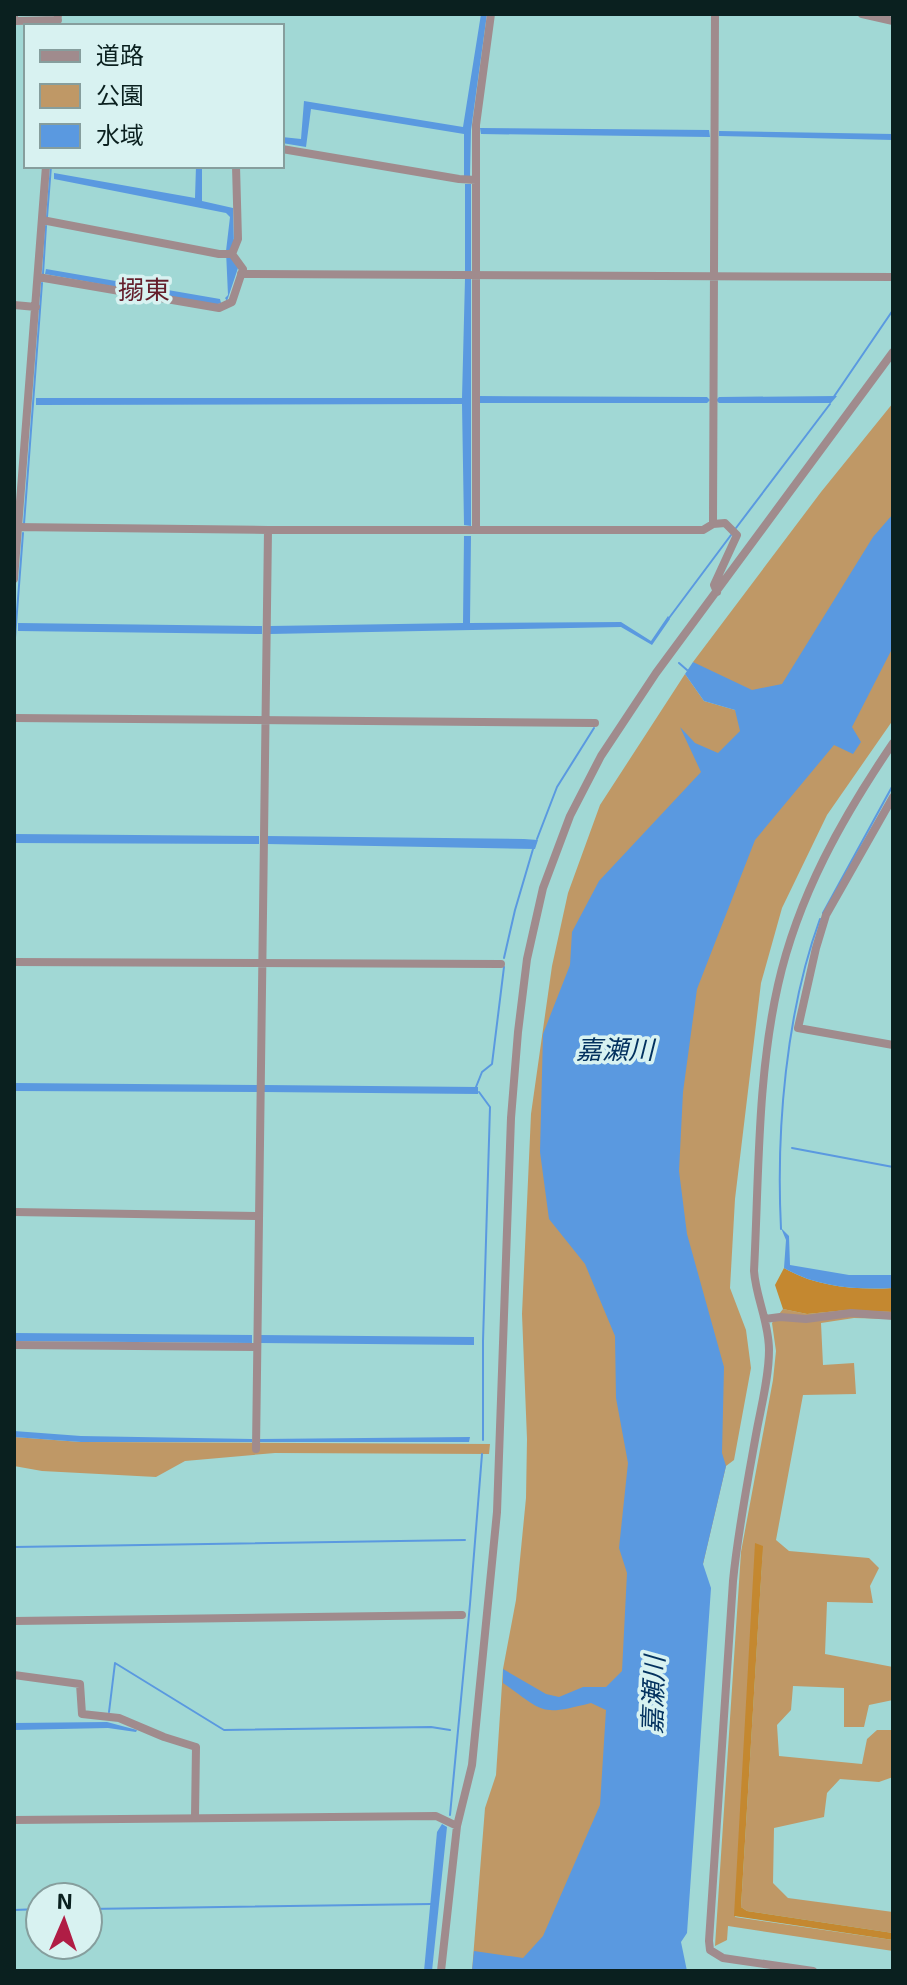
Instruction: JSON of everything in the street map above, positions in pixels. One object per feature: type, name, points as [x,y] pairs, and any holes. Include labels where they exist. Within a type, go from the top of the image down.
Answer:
[{"type":"street","points":[[476,529],[476,125],[491,14]]},
{"type":"street","points":[[713,524],[715,14]]},
{"type":"street","points":[[862,14],[893,21]]},
{"type":"street","points":[[14,20],[58,20]]},
{"type":"street","points":[[284,149],[476,180]]},
{"type":"street","points":[[14,579],[46,168]]},
{"type":"street","points":[[232,254],[238,239],[236,168]]},
{"type":"street","points":[[42,220],[232,254]]},
{"type":"street","points":[[38,277],[219,308],[232,302],[241,274],[241,265],[232,254]]},
{"type":"street","points":[[241,274],[893,277]]},
{"type":"street","points":[[14,305],[36,307]]},
{"type":"street","points":[[441,1971],[457,1826],[472,1765],[497,1512],[511,1118],[520,1009],[533,926],[558,845],[586,782],[656,673],[893,352]]},
{"type":"street","points":[[16,527],[703,530],[713,524],[725,523],[737,535],[714,585],[717,592]]},
{"type":"street","points":[[256,1449],[268,530]]},
{"type":"street","points":[[14,718],[595,723]]},
{"type":"street","points":[[813,1971],[723,1958],[710,1950],[709,1941],[736,1545],[769,1349],[765,1319],[755,1290],[754,1271],[764,1083],[778,984],[803,903],[824,855],[893,743]]},
{"type":"street","points":[[893,797],[826,915],[798,1028],[893,1045]]},
{"type":"street","points":[[14,962],[501,964]]},
{"type":"street","points":[[14,1212],[258,1216]]},
{"type":"street","points":[[765,1319],[806,1319],[851,1313],[893,1316]]},
{"type":"street","points":[[14,1345],[257,1347]]},
{"type":"street","points":[[14,1621],[462,1615]]},
{"type":"street","points":[[14,1675],[80,1684],[82,1714],[119,1718],[196,1747],[195,1817]]},
{"type":"street","points":[[14,1820],[436,1816],[457,1826]]},
{"type":"green space","points":[[893,403],[893,526],[782,698],[746,692],[712,677],[693,662],[821,492]]},
{"type":"green space","points":[[893,622],[893,720],[827,815],[782,908],[761,983],[735,1199],[730,1288],[746,1330],[751,1368],[734,1460],[726,1466],[703,1564],[639,966],[839,722]]},
{"type":"green space","points":[[685,674],[704,701],[735,710],[752,731],[710,774],[653,1400],[593,1971],[472,1971],[485,1808],[496,1775],[503,1669],[516,1600],[526,1498],[522,1314],[531,1114],[552,966],[568,893],[600,805]]},
{"type":"green space","points":[[783,1309],[807,1314],[847,1310],[893,1312],[893,1319],[854,1318],[821,1323],[823,1365],[854,1363],[856,1394],[803,1395],[776,1540],[789,1551],[869,1558],[879,1568],[870,1586],[873,1603],[827,1602],[825,1654],[893,1667],[893,1700],[869,1705],[864,1727],[844,1727],[844,1688],[793,1686],[791,1710],[777,1725],[779,1756],[862,1764],[867,1739],[877,1730],[893,1730],[893,1777],[879,1782],[840,1779],[827,1793],[824,1817],[774,1828],[773,1883],[788,1898],[893,1912],[893,1933],[747,1911],[741,1907],[763,1545],[735,1917],[893,1940],[893,1951],[728,1926],[727,1940],[715,1946],[741,1552],[773,1380],[776,1351],[772,1323]]},
{"type":"green space","points":[[14,1437],[81,1442],[490,1444],[489,1454],[275,1453],[185,1461],[156,1477],[42,1471],[14,1466]]},
{"type":"shaded area","points":[[784,1268],[837,1286],[893,1288],[893,1312],[847,1310],[807,1314],[783,1309],[775,1285]]},
{"type":"shaded area","points":[[755,1543],[763,1546],[741,1907],[747,1911],[893,1933],[893,1940],[734,1916]]},
{"type":"water","points":[[481,14],[487,14],[471,130],[470,176],[464,176],[464,134],[311,109],[306,147],[284,143],[284,137],[301,139],[304,101],[463,127]]},
{"type":"water","points":[[480,128],[709,130],[710,137],[481,134]]},
{"type":"water","points":[[719,131],[893,134],[893,140],[719,136]]},
{"type":"water","points":[[196,168],[202,168],[202,201],[233,208],[238,268],[227,301],[226,251],[230,217],[226,213],[54,179],[54,173],[195,198]]},
{"type":"water","points":[[465,184],[471,184],[471,273],[465,272]]},
{"type":"water","points":[[46,269],[220,299],[221,303],[215,305],[45,274]]},
{"type":"water","points":[[465,279],[471,279],[471,526],[464,525],[462,404],[36,405],[36,398],[462,398]]},
{"type":"water","points":[[478,396],[707,397],[710,400],[707,403],[479,403]]},
{"type":"water","points":[[837,396],[831,403],[719,403],[716,400],[719,397]]},
{"type":"water","name":"嘉瀬川","points":[[893,514],[893,647],[852,727],[861,742],[853,754],[834,745],[755,840],[697,989],[683,1092],[679,1171],[687,1234],[724,1367],[722,1453],[726,1466],[703,1564],[711,1588],[687,1933],[681,1942],[687,1971],[472,1971],[474,1951],[523,1958],[543,1936],[600,1805],[606,1710],[591,1703],[562,1710],[536,1706],[503,1683],[503,1669],[546,1694],[559,1697],[583,1687],[606,1687],[622,1671],[627,1573],[619,1548],[628,1463],[616,1398],[615,1336],[585,1264],[549,1219],[540,1152],[543,1034],[570,965],[572,932],[599,881],[701,772],[680,727],[695,743],[718,753],[740,731],[735,710],[704,701],[685,674],[693,662],[752,690],[782,684],[873,537]]},
{"type":"water","points":[[464,536],[471,536],[470,623],[621,622],[651,641],[668,616],[670,619],[652,645],[621,627],[270,634],[270,626],[463,623]]},
{"type":"water","points":[[18,623],[262,626],[262,634],[18,631]]},
{"type":"water","points":[[14,834],[259,836],[259,844],[14,843]]},
{"type":"water","points":[[267,836],[538,840],[535,849],[267,844]]},
{"type":"water","points":[[14,1083],[257,1085],[257,1092],[14,1091]]},
{"type":"water","points":[[264,1085],[478,1087],[478,1094],[264,1092]]},
{"type":"water","points":[[781,1228],[789,1236],[790,1265],[849,1275],[893,1275],[893,1288],[837,1286],[784,1268],[786,1240]]},
{"type":"water","points":[[14,1333],[252,1335],[252,1343],[14,1341]]},
{"type":"water","points":[[260,1335],[474,1337],[474,1345],[260,1343]]},
{"type":"water","points":[[14,1431],[81,1436],[252,1439],[252,1442],[81,1442],[14,1437]]},
{"type":"water","points":[[470,1437],[469,1442],[260,1442],[260,1439]]},
{"type":"water","points":[[107,1722],[137,1730],[14,1730],[14,1723]]},
{"type":"water","points":[[442,1824],[447,1827],[432,1971],[424,1971],[437,1832]]},
{"type":"waterway","points":[[47,217],[51,168]]},
{"type":"waterway","points":[[43,274],[46,226]]},
{"type":"waterway","points":[[24,524],[42,283]]},
{"type":"waterway","points":[[833,398],[893,310]]},
{"type":"waterway","points":[[736,528],[830,404]]},
{"type":"waterway","points":[[14,651],[23,533]]},
{"type":"waterway","points":[[669,618],[731,535]]},
{"type":"waterway","points":[[679,663],[687,670]]},
{"type":"waterway","points":[[537,839],[557,787],[594,728]]},
{"type":"waterway","points":[[823,913],[893,785]]},
{"type":"waterway","points":[[504,958],[533,849]]},
{"type":"waterway","points":[[781,1229],[782,1112],[791,1032],[808,955],[820,919]]},
{"type":"waterway","points":[[476,1087],[482,1072],[492,1064],[504,967]]},
{"type":"waterway","points":[[479,1092],[490,1107],[483,1440]]},
{"type":"waterway","points":[[792,1148],[893,1167]]},
{"type":"waterway","points":[[450,1815],[482,1454]]},
{"type":"waterway","points":[[14,1547],[465,1540]]},
{"type":"waterway","points":[[109,1712],[115,1663],[224,1730],[431,1727],[450,1730]]},
{"type":"waterway","points":[[104,1909],[431,1904]]},
{"type":"waterway","points":[[14,1910],[24,1910]]},
{"type":"district","name":"搦東","points":[[144,288]]}]
